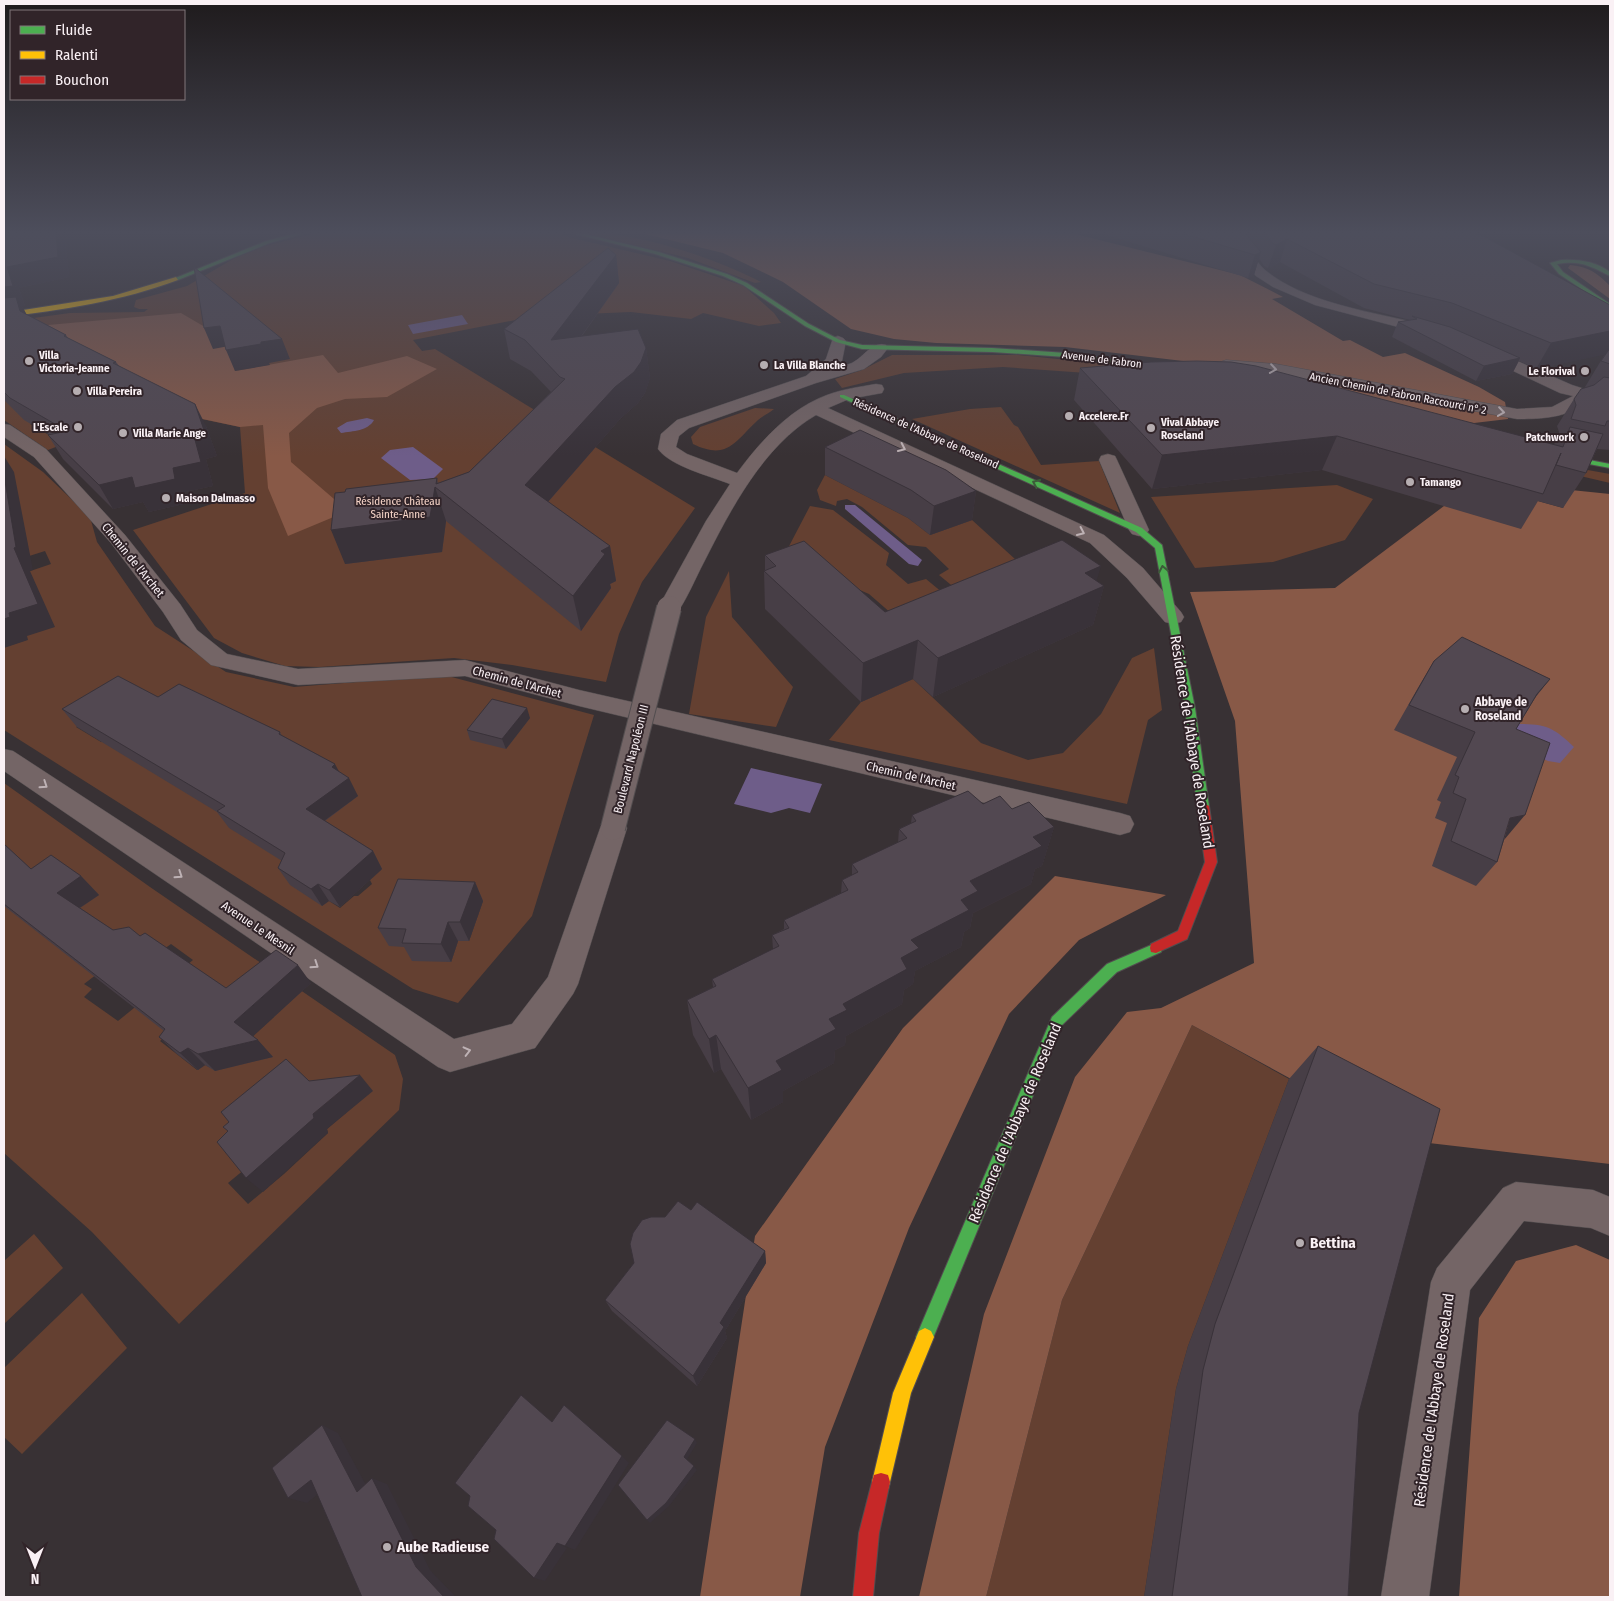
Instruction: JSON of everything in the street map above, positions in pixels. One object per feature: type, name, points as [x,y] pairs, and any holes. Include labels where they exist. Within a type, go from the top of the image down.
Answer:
[{"type":"street","points":[[4,315],[56,307]]},
{"type":"street","name":"Avenue de Fabron","points":[[779,307],[807,325],[831,337],[880,348],[1006,350],[1081,355],[1186,371]]},
{"type":"street","points":[[1343,307],[1412,324],[1450,337]]},
{"type":"street","points":[[810,380],[834,361],[831,337],[822,320]]},
{"type":"street","points":[[1473,346],[1545,381],[1584,395],[1608,401]]},
{"type":"street","points":[[740,481],[680,458],[667,449],[670,434],[683,424],[810,380],[858,366],[880,348]]},
{"type":"street","name":"Ancien Chemin de Fabron Raccourci n° 2","points":[[1214,377],[1216,368],[1222,366],[1232,365],[1276,370],[1517,414],[1551,413],[1565,409],[1584,395]]},
{"type":"street","name":"Boulevard Napoléon III","points":[[523,1037],[562,984],[613,828],[669,608],[740,481],[785,430],[815,408],[842,396],[876,390]]},
{"type":"street","name":"Résidence de l'Abbaye de Roseland","points":[[842,396],[1139,530],[1159,547],[1190,708],[1210,862],[1183,935],[1112,968],[1057,1021],[902,1393],[869,1533],[864,1597]]},
{"type":"street","name":"Résidence de l'Abbaye de Roseland","points":[[815,408],[1097,539],[1135,573],[1173,617]]},
{"type":"street","name":"Chemin de l'Archet","points":[[4,429],[40,453],[118,539],[190,635],[219,660],[298,677],[465,668],[589,701],[1120,824]]},
{"type":"street","points":[[1545,453],[1610,466]]},
{"type":"street","points":[[1108,460],[1139,530]]},
{"type":"street","name":"Avenue Le Mesnil","points":[[4,758],[450,1056],[523,1037]]},
{"type":"street","name":"Résidence de l'Abbaye de Roseland","points":[[1405,1597],[1451,1282],[1516,1201],[1593,1209],[1610,1217]]},
{"type":"green space","name":"Résidence Château Sainte-Anne","points":[[134,307],[767,307],[781,323],[759,326],[703,313],[691,319],[631,312],[536,316],[413,340],[422,351],[435,349],[695,508],[642,582],[619,634],[606,682],[512,665],[454,658],[319,667],[285,666],[242,653],[214,638],[133,530],[245,493],[240,427],[153,409],[48,450],[4,420],[4,322],[70,313],[144,312],[148,309]],"holes":[[[109,422],[59,441],[30,424]]]},
{"type":"green space","points":[[892,355],[1018,355],[1127,366],[1554,464],[1610,474],[1610,483],[1270,403],[1101,374],[1003,367],[904,373],[842,388],[835,379],[862,370]]},
{"type":"green space","points":[[1001,407],[1014,425],[1018,427],[1041,465],[1099,461],[1120,513],[912,419],[970,409]]},
{"type":"green space","points":[[755,408],[774,409],[758,420],[730,446],[715,450],[705,449],[693,444],[691,437],[700,427]]},
{"type":"green space","points":[[4,444],[43,472],[90,517],[97,542],[155,626],[226,672],[294,687],[444,675],[594,715],[532,916],[458,1003],[413,989],[4,730],[4,580],[51,564],[45,551],[4,564]],"holes":[[[131,694],[116,733],[101,742],[76,727]],[[382,869],[370,880],[372,884],[340,908],[329,901]],[[483,901],[469,941],[458,941],[451,962],[417,948]]]},
{"type":"green space","points":[[825,475],[908,518],[930,535],[972,520],[1027,570],[956,589],[939,575],[949,569],[926,547],[908,545],[862,507],[847,499],[837,501],[836,506],[820,500],[817,490]]},
{"type":"green space","points":[[1337,485],[1373,499],[1345,540],[1273,562],[1195,568],[1151,497]]},
{"type":"green space","points":[[810,506],[833,510],[889,553],[886,565],[908,584],[926,579],[943,593],[892,614],[869,594],[841,582],[787,550]]},
{"type":"green space","points":[[729,571],[732,617],[793,687],[776,727],[689,714],[706,617]]},
{"type":"green space","points":[[1154,648],[1162,710],[1148,720],[1127,804],[829,740],[861,702],[913,679],[981,743],[1028,760],[1063,753],[1101,714],[1132,658]]},
{"type":"green space","points":[[4,783],[150,887],[395,1055],[403,1079],[399,1110],[179,1324],[92,1232],[4,1153]],"holes":[[[171,944],[193,960],[118,1021],[84,997],[92,989],[84,984],[131,948],[157,954]],[[198,1007],[274,1016],[250,1039],[228,1066],[215,1070],[205,1065],[197,1070],[160,1041]],[[347,1112],[327,1129],[328,1133],[284,1174],[248,1204],[228,1183],[245,1169]]]},
{"type":"green space","points":[[1192,1025],[1289,1079],[1188,1346],[1176,1389],[1144,1597],[986,1597],[1062,1300]]},
{"type":"green space","points":[[34,1234],[63,1268],[4,1324],[4,1261]]},
{"type":"green space","points":[[82,1293],[127,1348],[22,1454],[4,1437],[4,1368]]},
{"type":"shaded area","points":[[819,307],[1285,307],[1343,341],[1350,340],[1383,357],[1405,353],[1479,387],[1505,402],[1508,419],[1474,423],[1452,421],[1200,363],[1065,347],[936,343],[894,339],[851,329]]},
{"type":"shaded area","points":[[181,313],[210,330],[229,346],[235,371],[323,355],[338,373],[407,356],[437,369],[387,397],[345,399],[317,408],[289,433],[291,462],[348,511],[288,536],[268,488],[263,425],[240,427],[184,415],[26,327]]},
{"type":"shaded area","points":[[462,315],[468,324],[413,334],[408,325]]},
{"type":"shaded area","points":[[367,418],[374,420],[371,424],[360,430],[341,433],[337,428],[347,422]]},
{"type":"shaded area","points":[[413,447],[443,469],[433,479],[410,480],[381,458],[390,450]]},
{"type":"shaded area","points":[[1571,490],[1610,494],[1610,1164],[1403,1140],[1192,1025],[1062,1300],[986,1597],[919,1597],[984,1314],[1075,1077],[1127,1012],[1161,1008],[1254,963],[1235,721],[1190,592],[1335,588],[1444,506],[1534,500],[1563,508]]},
{"type":"shaded area","points":[[845,505],[855,505],[922,560],[918,566],[909,564],[845,509]]},
{"type":"shaded area","points":[[1519,724],[1550,728],[1574,747],[1560,763],[1548,761],[1524,750],[1511,733]]},
{"type":"shaded area","points":[[751,768],[822,784],[810,813],[789,808],[771,813],[734,804]]},
{"type":"shaded area","points":[[1055,876],[1166,895],[1079,940],[1009,1014],[909,1228],[825,1447],[800,1597],[700,1597],[755,1236],[903,1028]]},
{"type":"shaded area","points":[[1576,1245],[1610,1260],[1610,1597],[1459,1597],[1479,1318],[1516,1261]]},
{"type":"building","points":[[4,307],[19,307],[20,311],[66,335],[64,336],[195,404],[205,433],[194,436],[201,462],[173,468],[175,479],[135,488],[132,477],[99,485],[48,435],[67,431],[10,398],[4,392]]},
{"type":"building","points":[[201,307],[243,307],[282,339],[226,350],[220,326],[204,328]]},
{"type":"building","points":[[533,307],[576,307],[551,340],[638,329],[646,348],[641,362],[634,372],[615,387],[525,485],[610,546],[601,551],[605,554],[573,596],[435,487],[430,517],[331,530],[335,493],[345,492],[346,489],[437,478],[436,484],[469,472],[565,379],[560,377],[525,340],[504,329]]},
{"type":"building","points":[[1461,307],[1610,307],[1610,331],[1551,343]]},
{"type":"building","points":[[1412,316],[1450,327],[1520,358],[1484,366],[1398,322],[1417,319]]},
{"type":"building","points":[[1610,348],[1610,364],[1601,361]]},
{"type":"building","points":[[1151,362],[1231,362],[1256,366],[1563,447],[1570,427],[1603,434],[1586,473],[1556,465],[1561,453],[1543,494],[1337,436],[1162,455],[1080,368]]},
{"type":"building","points":[[1604,377],[1610,378],[1610,421],[1607,421],[1605,426],[1571,419],[1576,405],[1574,399],[1581,389],[1594,385]]},
{"type":"building","points":[[860,430],[946,470],[976,491],[934,506],[911,490],[825,447]]},
{"type":"building","points":[[4,475],[16,547],[14,548],[38,604],[9,613],[10,617],[4,619]]},
{"type":"building","points":[[1062,540],[1101,566],[1085,573],[1104,586],[938,658],[918,640],[863,663],[764,571],[776,566],[765,555],[804,541],[885,612]]},
{"type":"building","points":[[1462,637],[1550,679],[1537,694],[1516,729],[1550,743],[1525,815],[1510,818],[1497,862],[1451,841],[1466,799],[1453,793],[1459,777],[1455,775],[1475,732],[1409,705],[1434,661]]},
{"type":"building","points":[[118,676],[158,697],[179,684],[280,732],[279,734],[335,764],[332,767],[349,778],[306,809],[373,851],[329,890],[318,884],[311,889],[278,868],[285,853],[217,811],[225,806],[62,709]]},
{"type":"building","points":[[492,699],[527,708],[502,739],[467,730]]},
{"type":"building","points":[[968,791],[983,804],[1000,796],[1012,809],[1029,802],[1054,827],[1033,837],[1042,846],[970,881],[978,891],[961,900],[969,910],[911,940],[919,948],[901,958],[907,969],[843,1004],[847,1010],[829,1019],[836,1029],[776,1061],[782,1070],[748,1088],[716,1035],[709,1039],[687,1000],[716,986],[712,979],[779,946],[772,935],[789,928],[784,920],[848,890],[842,880],[858,872],[852,864],[907,838],[899,829],[916,821],[912,815]]},
{"type":"building","points":[[4,844],[31,869],[51,855],[81,876],[57,893],[113,930],[129,927],[140,936],[145,933],[226,988],[276,950],[298,965],[234,1022],[258,1040],[198,1054],[188,1048],[180,1053],[159,1037],[165,1029],[4,904]]},
{"type":"building","points":[[398,879],[475,882],[460,922],[448,922],[441,944],[402,943],[406,929],[378,928]]},
{"type":"building","name":"Bettina","points":[[1318,1046],[1440,1109],[1359,1413],[1348,1597],[1172,1597],[1203,1370],[1215,1324]]},
{"type":"building","points":[[286,1059],[309,1081],[360,1075],[313,1114],[314,1118],[246,1178],[217,1142],[228,1131],[223,1127],[229,1122],[221,1112]]},
{"type":"building","points":[[678,1201],[691,1210],[697,1202],[765,1251],[720,1323],[724,1327],[693,1376],[605,1300],[634,1263],[630,1244],[633,1233],[642,1220],[651,1217],[665,1217]]},
{"type":"building","points":[[521,1395],[552,1422],[564,1405],[622,1456],[565,1546],[557,1543],[534,1578],[494,1539],[496,1530],[468,1506],[470,1496],[455,1483]]},
{"type":"building","points":[[667,1420],[695,1439],[684,1457],[694,1466],[666,1503],[647,1520],[618,1485]]},
{"type":"building","points":[[322,1425],[357,1492],[372,1478],[416,1567],[444,1597],[362,1597],[311,1480],[288,1498],[272,1468]]},
{"type":"traffic: fast","points":[[779,307],[807,325],[838,341],[862,347],[992,350],[1066,355],[1177,370]]},
{"type":"traffic: fast","points":[[842,396],[1139,530],[1159,547],[1190,708],[1203,806]]},
{"type":"traffic: fast","points":[[1555,455],[1610,466]]},
{"type":"traffic: fast","points":[[925,1337],[1057,1021],[1112,968],[1156,948]]},
{"type":"traffic: slow","points":[[4,315],[65,307]]},
{"type":"traffic: slow","points":[[881,1482],[902,1393],[925,1337]]},
{"type":"traffic: jam","points":[[1156,948],[1183,935],[1211,862],[1203,806]]},
{"type":"traffic: jam","points":[[863,1597],[869,1533],[881,1482]]},
{"type":"place","name":"Villa Victoria-Jeanne","points":[[29,361]]},
{"type":"place","name":"La Villa Blanche","points":[[764,365]]},
{"type":"place","name":"Le Florival","points":[[1585,371]]},
{"type":"place","name":"Villa Pereira","points":[[77,391]]},
{"type":"place","name":"Accelere.Fr","points":[[1069,416]]},
{"type":"place","name":"L'Escale","points":[[78,427]]},
{"type":"place","name":"Vival Abbaye Roseland","points":[[1151,428]]},
{"type":"place","name":"Villa Marie Ange","points":[[123,433]]},
{"type":"place","name":"Patchwork","points":[[1584,437]]},
{"type":"place","name":"Tamango","points":[[1410,482]]},
{"type":"place","name":"Maison Dalmasso","points":[[166,498]]},
{"type":"place","name":"Abbaye de Roseland","points":[[1465,709]]},
{"type":"place","name":"Bettina","points":[[1300,1243]]},
{"type":"place","name":"Aube Radieuse","points":[[387,1547]]}]
